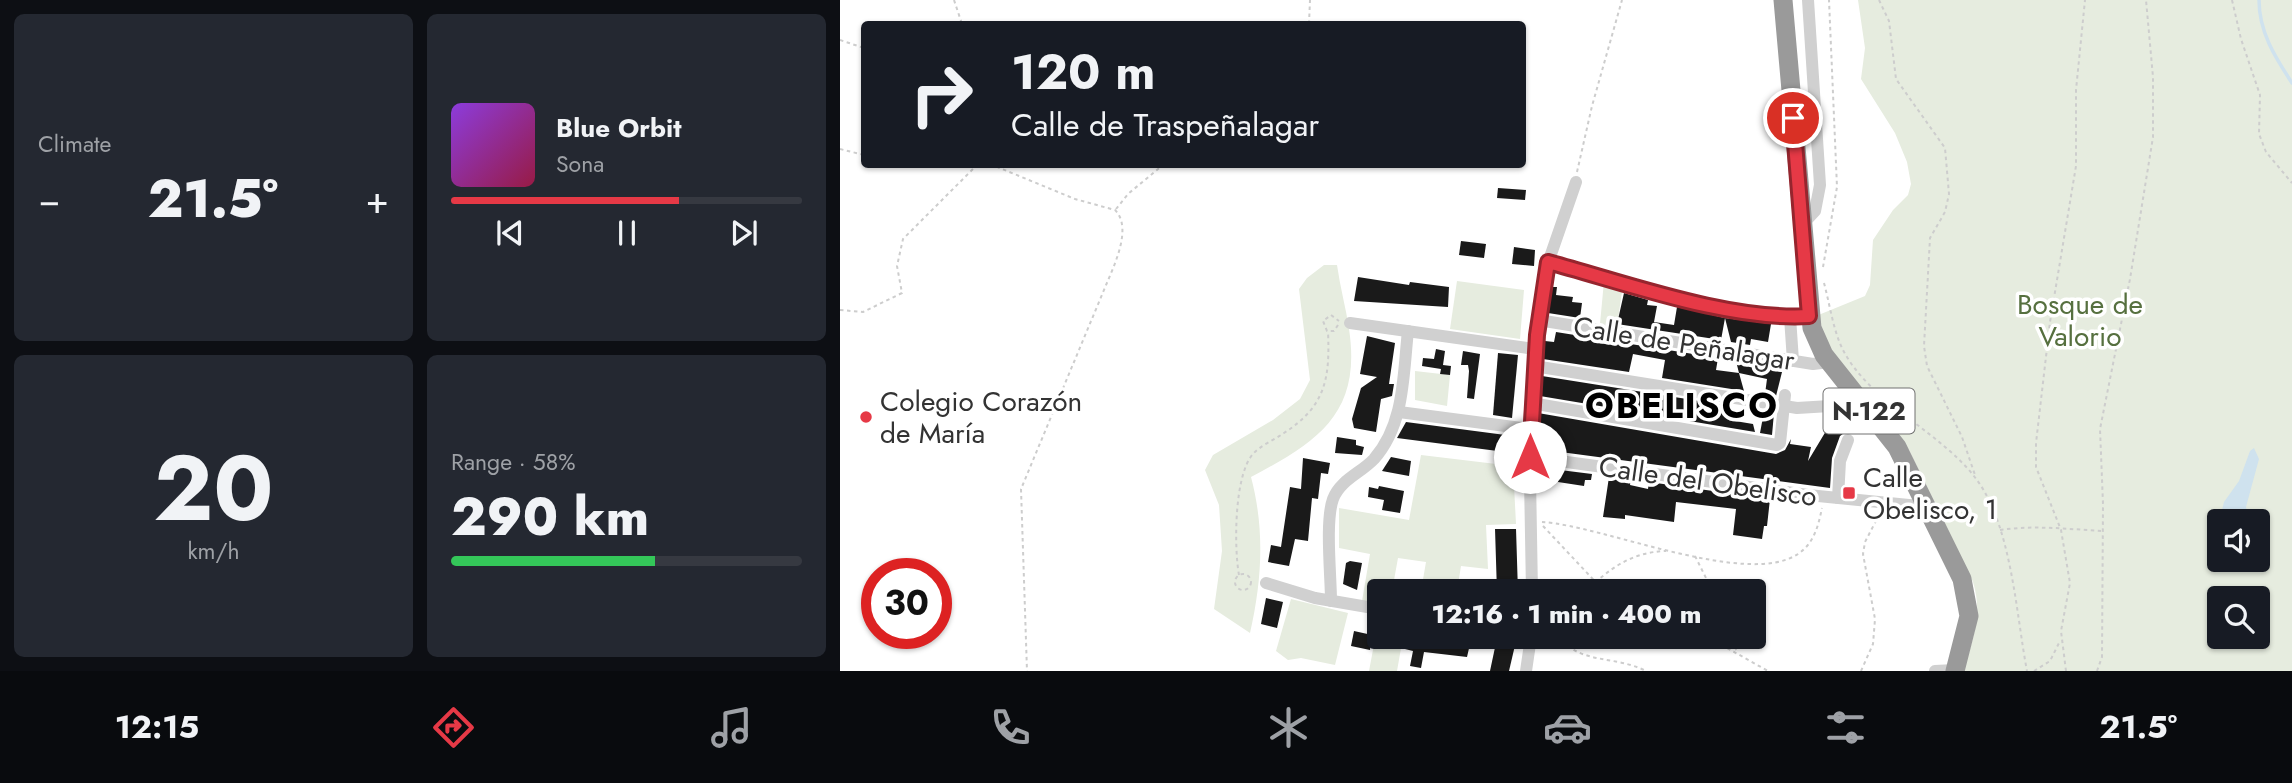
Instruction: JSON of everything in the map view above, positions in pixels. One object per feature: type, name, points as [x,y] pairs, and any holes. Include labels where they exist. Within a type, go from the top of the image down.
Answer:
[{"type":"highway","name":"N-122","points":[[1783,0],[1801,225],[1800,316],[1829,362],[1893,441],[1929,507],[1962,579],[1968,600],[1967,626],[1955,671]]},
{"type":"street","points":[[1801,225],[1815,211],[1820,185],[1808,0]]},
{"type":"street","points":[[1533,579],[1536,521],[1529,429],[1538,320],[1548,262],[1576,182]]},
{"type":"street","points":[[1548,262],[1711,306],[1800,316],[1793,361]]},
{"type":"street","name":"Calle de Peñalagar","points":[[1538,320],[1793,361],[1829,362]]},
{"type":"street","points":[[1350,323],[1535,349]]},
{"type":"street","points":[[1331,601],[1330,513],[1333,498],[1342,485],[1379,453],[1392,432],[1399,412],[1408,331]]},
{"type":"street","points":[[1534,366],[1785,401],[1806,409],[1863,404]]},
{"type":"street","points":[[1531,403],[1777,445],[1780,443],[1785,401]]},
{"type":"street","points":[[1399,412],[1529,429]]},
{"type":"street","points":[[1838,498],[1840,461],[1848,440]]},
{"type":"street","name":"Calle del Obelisco","points":[[1530,457],[1824,497],[1929,507]]},
{"type":"street","points":[[1266,583],[1331,601],[1367,607]]},
{"type":"street","points":[[1526,671],[1529,649]]},
{"type":"street","points":[[1935,671],[1955,671]]},
{"type":"path","points":[[954,0],[961,21]]},
{"type":"path","points":[[1309,21],[1310,0]]},
{"type":"path","points":[[1576,182],[1591,106],[1622,0]]},
{"type":"path","points":[[1823,271],[1837,187],[1829,0]]},
{"type":"path","points":[[1879,0],[1889,21],[1896,79],[1945,148],[1949,194],[1945,212],[1930,238],[1924,346],[1927,366],[1962,437],[1998,530],[2014,579],[2027,671]]},
{"type":"path","points":[[2034,671],[2050,661],[2060,641],[2070,583],[2061,530],[2040,479],[2036,443],[2050,322],[2076,166],[2075,102],[2085,0]]},
{"type":"path","points":[[2097,671],[2102,657],[2103,531],[2100,429],[2130,279],[2153,137],[2153,78],[2146,0]]},
{"type":"path","points":[[2232,0],[2241,38],[2260,95],[2259,134],[2266,152],[2292,183]]},
{"type":"path","points":[[840,40],[861,47]]},
{"type":"path","points":[[840,149],[861,154]]},
{"type":"path","points":[[840,310],[863,312],[902,293],[898,266],[903,239],[974,168]]},
{"type":"path","points":[[998,168],[1075,199],[1115,210],[1122,223],[1119,254],[1021,489],[1027,671]]},
{"type":"path","points":[[1115,210],[1128,194],[1159,168]]},
{"type":"path","points":[[1823,278],[1839,341],[1854,366],[1977,479]]},
{"type":"path","points":[[1240,575],[1250,578],[1249,588],[1242,590],[1237,587],[1236,579],[1240,575],[1238,491],[1241,474],[1254,453],[1307,416],[1317,402],[1326,376],[1328,331],[1323,321],[1331,315],[1337,319],[1338,326],[1334,331],[1328,331]]},
{"type":"path","points":[[1536,521],[1606,533],[1669,551],[1758,565],[1793,557],[1809,545],[1815,535],[1824,497]]},
{"type":"path","points":[[1861,671],[1873,644],[1875,619],[1864,548],[1877,523],[1881,504]]},
{"type":"path","points":[[1536,521],[1593,579]]},
{"type":"path","points":[[1998,530],[2036,525],[2061,530],[2103,531]]},
{"type":"path","points":[[1600,579],[1633,556],[1669,551]]},
{"type":"path","points":[[1695,556],[1706,579]]},
{"type":"path","points":[[2060,641],[2066,671]]},
{"type":"path","points":[[1571,649],[1586,657],[1630,665],[1646,671]]},
{"type":"path","points":[[1727,649],[1739,652],[1768,671]]},
{"type":"green space","name":"Bosque de Valorio","points":[[1858,0],[2292,0],[2292,671],[1963,671],[1977,616],[1973,582],[1909,450],[1828,348],[1816,316],[1865,296],[1870,285],[1873,240],[1893,210],[1908,195],[1911,184],[1907,162],[1895,133],[1861,79],[1865,48]]},
{"type":"green space","points":[[1324,265],[1337,265],[1349,329],[1351,358],[1348,383],[1341,404],[1330,422],[1296,451],[1251,477],[1258,516],[1260,555],[1250,633],[1214,609],[1222,551],[1219,505],[1205,470],[1213,455],[1273,420],[1300,399],[1310,380],[1299,289],[1307,278]]},
{"type":"green space","points":[[1457,281],[1524,290],[1520,339],[1450,329]]},
{"type":"green space","points":[[1604,281],[1623,285],[1617,326],[1600,324]]},
{"type":"green space","points":[[1415,371],[1450,375],[1447,406],[1415,400]]},
{"type":"green space","points":[[1421,455],[1513,466],[1516,524],[1486,525],[1488,569],[1461,566],[1459,579],[1423,579],[1426,562],[1398,558],[1394,579],[1367,579],[1367,602],[1362,601],[1370,554],[1339,548],[1339,508],[1409,520]]},
{"type":"green space","points":[[1291,599],[1348,613],[1335,665],[1301,658],[1288,660],[1276,651]]},
{"type":"green space","points":[[1373,649],[1401,649],[1397,671],[1369,671]]},
{"type":"water","points":[[2254,448],[2259,459],[2246,509],[2222,509],[2239,481],[2250,451]]},
{"type":"building","points":[[1498,188],[1526,190],[1525,200],[1497,198]]},
{"type":"building","points":[[1461,241],[1486,244],[1484,258],[1459,255]]},
{"type":"building","points":[[1514,247],[1535,250],[1534,266],[1512,264]]},
{"type":"building","points":[[1358,277],[1409,285],[1410,282],[1449,287],[1448,307],[1354,301]]},
{"type":"building","points":[[1552,287],[1557,287],[1556,295],[1573,297],[1572,302],[1582,303],[1580,318],[1548,313]]},
{"type":"building","points":[[1624,293],[1648,300],[1647,305],[1657,306],[1654,322],[1674,325],[1677,307],[1725,318],[1721,340],[1617,324]]},
{"type":"building","points":[[1725,318],[1771,324],[1768,342],[1751,339],[1750,345],[1731,342]]},
{"type":"building","points":[[1556,332],[1718,358],[1716,370],[1739,373],[1744,391],[1662,378],[1665,360],[1633,354],[1629,372],[1543,359],[1545,341],[1554,342]]},
{"type":"building","points":[[1367,336],[1395,343],[1389,384],[1394,384],[1392,396],[1381,399],[1376,432],[1354,428],[1352,419],[1361,388],[1377,377],[1360,374]]},
{"type":"building","points":[[1436,349],[1445,351],[1443,365],[1451,366],[1450,375],[1440,374],[1441,369],[1422,366],[1423,358],[1434,359]]},
{"type":"building","points":[[1463,351],[1480,354],[1474,399],[1467,398],[1469,371],[1468,365],[1461,365]]},
{"type":"building","points":[[1498,353],[1518,355],[1512,418],[1493,415]]},
{"type":"building","points":[[1736,361],[1783,368],[1776,396],[1765,394],[1767,379],[1739,373]]},
{"type":"building","points":[[1542,376],[1731,406],[1729,420],[1753,424],[1755,432],[1540,396]]},
{"type":"building","points":[[1764,412],[1774,413],[1772,435],[1760,433]]},
{"type":"building","points":[[1538,413],[1776,454],[1785,450],[1791,439],[1790,444],[1811,447],[1808,461],[1832,421],[1847,431],[1840,436],[1832,458],[1830,488],[1538,449]]},
{"type":"building","points":[[1406,422],[1513,436],[1513,453],[1397,438]]},
{"type":"building","points":[[1337,437],[1356,440],[1356,445],[1364,447],[1362,455],[1335,453]]},
{"type":"building","points":[[1391,457],[1411,461],[1409,476],[1382,471]]},
{"type":"building","points":[[1303,458],[1330,463],[1328,474],[1321,473],[1318,499],[1312,498],[1308,541],[1295,539],[1289,566],[1268,562],[1271,545],[1281,547],[1290,487],[1301,489]]},
{"type":"building","points":[[1560,470],[1592,474],[1591,480],[1585,480],[1584,486],[1558,482]]},
{"type":"building","points":[[1609,477],[1631,480],[1630,485],[1648,489],[1649,482],[1770,499],[1767,526],[1764,526],[1762,539],[1733,535],[1736,509],[1676,502],[1674,522],[1625,515],[1625,519],[1603,517]]},
{"type":"building","points":[[1379,486],[1404,491],[1400,513],[1382,510],[1384,500],[1368,497],[1369,487],[1378,489]]},
{"type":"building","points":[[1495,529],[1516,529],[1518,579],[1497,579]]},
{"type":"building","points":[[1346,563],[1362,563],[1357,590],[1343,584]]},
{"type":"building","points":[[1266,598],[1283,602],[1277,628],[1261,624]]},
{"type":"building","points":[[1354,631],[1367,634],[1367,649],[1370,650],[1351,646]]},
{"type":"building","points":[[1405,649],[1469,649],[1467,657],[1424,652],[1421,668],[1410,666],[1413,651]]},
{"type":"building","points":[[1495,649],[1514,649],[1509,671],[1490,671]]},
{"type":"waterway","points":[[2259,0],[2265,33],[2292,83]]},
{"type":"place","name":"Colegio Corazón de María","points":[[866,417]]},
{"type":"place","name":"Calle Obelisco, 1","points":[[1849,493]]},
{"type":"district","name":"OBELISCO","points":[[1682,406]]},
{"type":"route","points":[[1530,457],[1529,421],[1540,300],[1548,262],[1711,306],[1779,317],[1809,316],[1793,118]]}]
